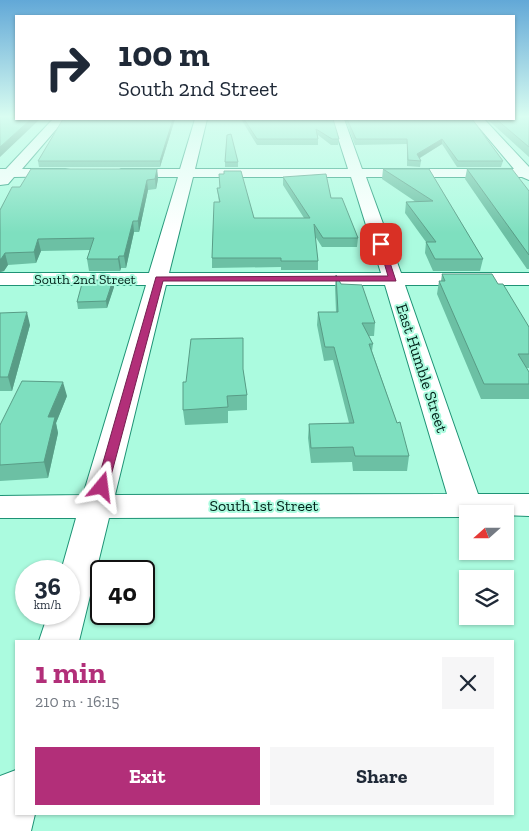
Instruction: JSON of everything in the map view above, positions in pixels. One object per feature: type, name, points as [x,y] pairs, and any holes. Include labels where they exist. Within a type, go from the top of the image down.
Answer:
[{"type":"street","points":[[3,176],[24,155]]},
{"type":"street","points":[[80,567],[192,155]]},
{"type":"street","name":"East Humble Street","points":[[349,155],[394,279],[466,505]]},
{"type":"street","points":[[511,155],[528,174]]},
{"type":"street","points":[[3,176],[78,173]]},
{"type":"street","points":[[108,173],[528,174]]},
{"type":"street","name":"South 2nd Street","points":[[0,279],[529,279]]},
{"type":"street","name":"South 1st Street","points":[[0,507],[459,505]]},
{"type":"street","name":"South 1st Street","points":[[514,505],[529,505]]},
{"type":"street","points":[[59,640],[63,625]]},
{"type":"building","points":[[42,155],[162,155],[160,161],[38,161]]},
{"type":"building","points":[[226,155],[236,155],[238,162],[225,162]]},
{"type":"building","points":[[408,155],[417,155],[421,161],[408,160]]},
{"type":"building","points":[[453,155],[498,155],[503,161],[458,161]]},
{"type":"building","points":[[31,169],[157,169],[155,179],[147,180],[138,221],[133,221],[124,256],[119,256],[118,259],[87,259],[94,238],[38,239],[34,252],[5,253],[0,259],[0,210],[12,187],[20,187]]},
{"type":"building","points":[[383,169],[429,169],[483,259],[435,259],[426,242],[436,242],[406,202],[433,201]]},
{"type":"building","points":[[467,169],[512,169],[529,191],[529,255]]},
{"type":"building","points":[[224,171],[241,171],[254,218],[310,218],[283,177],[326,174],[331,198],[342,198],[358,238],[323,238],[314,224],[318,261],[281,261],[281,258],[212,258],[214,202],[220,202],[217,188],[220,188],[219,174],[224,174]]},
{"type":"building","points":[[442,274],[492,274],[498,284],[503,284],[529,327],[529,354],[518,354],[529,372],[529,384],[484,384],[439,281],[445,281]]},
{"type":"building","points":[[336,275],[341,284],[362,285],[375,323],[362,323],[373,344],[369,344],[397,423],[400,422],[409,456],[355,456],[353,447],[311,448],[309,424],[354,423],[334,347],[325,347],[318,312],[338,312]]},
{"type":"building","points":[[83,280],[113,280],[106,301],[77,302]]},
{"type":"building","points":[[27,312],[8,377],[0,377],[0,313]]},
{"type":"building","points":[[243,338],[243,369],[247,395],[227,396],[228,407],[183,410],[183,382],[186,382],[191,339]]},
{"type":"building","points":[[22,381],[63,382],[48,417],[55,417],[44,462],[0,465],[0,425]]},
{"type":"route","points":[[102,487],[159,279],[394,279],[381,244]]}]
